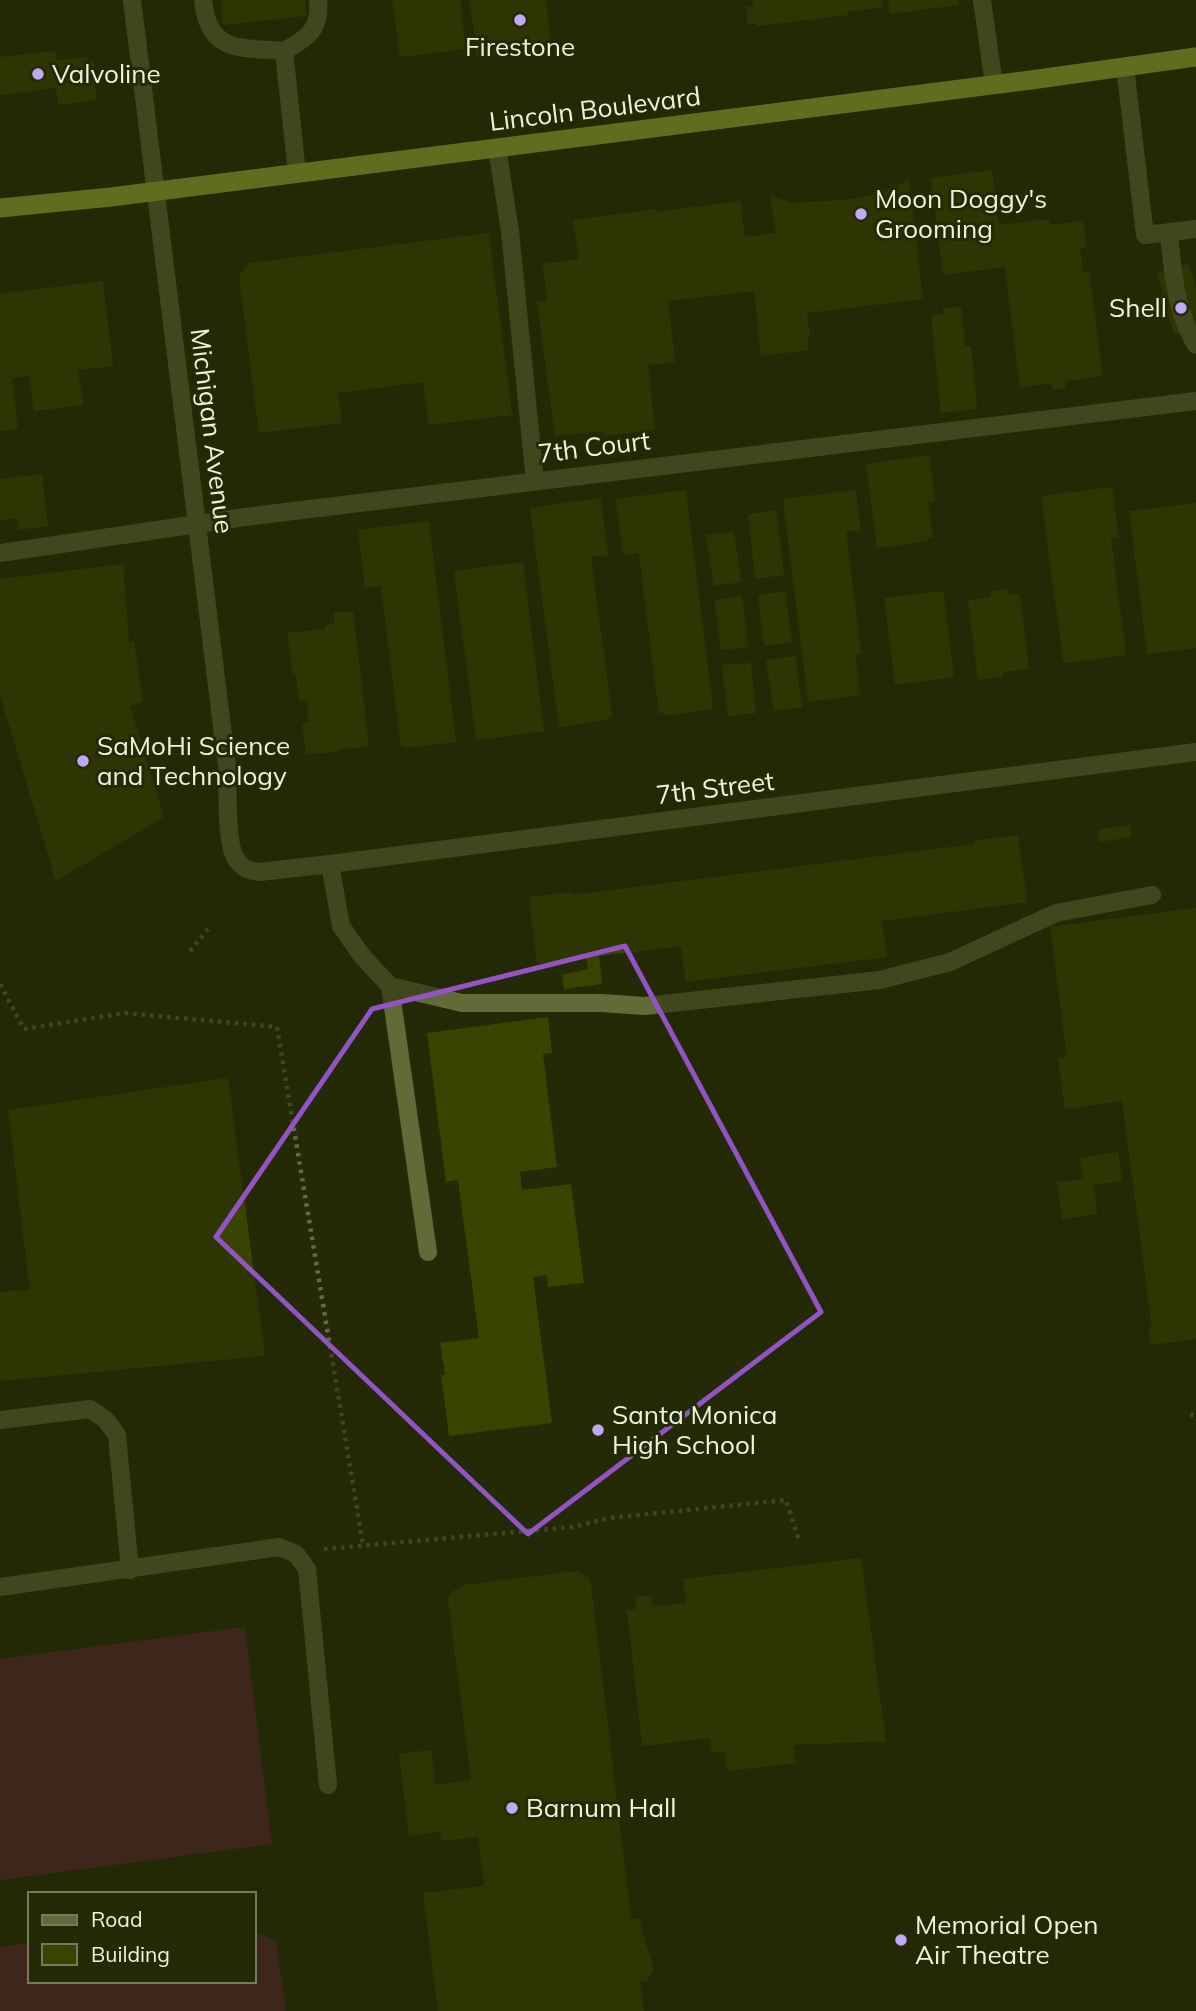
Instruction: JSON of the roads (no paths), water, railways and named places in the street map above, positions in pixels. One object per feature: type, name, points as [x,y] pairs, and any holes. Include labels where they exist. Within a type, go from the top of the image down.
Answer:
[{"type":"highway","name":"Lincoln Boulevard","points":[[0,208],[497,148],[1196,57]]},
{"type":"street","name":"Michigan Avenue","points":[[132,0],[227,767],[232,848],[242,867]]},
{"type":"street","points":[[202,0],[211,33],[218,39],[236,47],[284,51],[303,41],[316,26],[320,14],[318,0]]},
{"type":"street","points":[[982,0],[995,85]]},
{"type":"street","points":[[284,51],[297,173]]},
{"type":"street","points":[[1125,67],[1145,235],[1196,229]]},
{"type":"street","points":[[497,148],[510,231],[535,481]]},
{"type":"street","points":[[1169,232],[1172,269],[1187,331],[1196,345]]},
{"type":"street","name":"7th Court","points":[[0,553],[246,517],[1196,401]]},
{"type":"street","name":"7th Street","points":[[242,867],[260,872],[330,864],[1196,752]]},
{"type":"street","points":[[330,864],[341,926],[362,956],[390,986],[462,1003],[602,1003],[645,1006],[880,980],[950,962],[1056,912],[1152,895]]},
{"type":"street","points":[[390,986],[428,1252]]},
{"type":"street","points":[[0,1420],[90,1409],[105,1419],[117,1435],[130,1570]]},
{"type":"street","points":[[0,1587],[279,1547],[296,1554],[307,1569],[328,1785]]},
{"type":"place","name":"Firestone","points":[[520,20]]},
{"type":"place","name":"Valvoline","points":[[38,74]]},
{"type":"place","name":"Moon Doggy's Grooming","points":[[861,214]]},
{"type":"place","name":"Shell","points":[[1181,308]]},
{"type":"place","name":"SaMoHi Science and Technology","points":[[83,761]]},
{"type":"place","name":"Santa Monica High School","points":[[598,1430]]},
{"type":"place","name":"Barnum Hall","points":[[512,1808]]},
{"type":"place","name":"Memorial Open Air Theatre","points":[[901,1940]]}]
